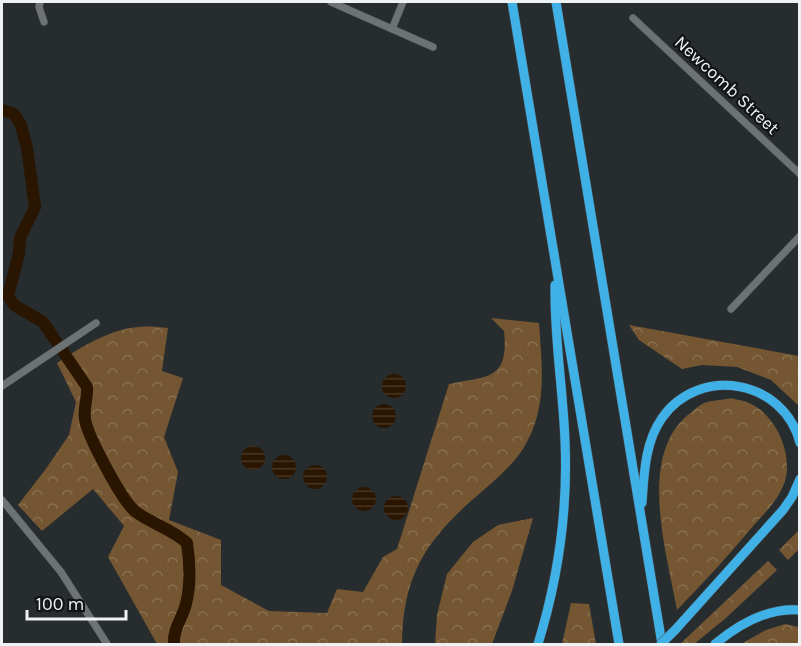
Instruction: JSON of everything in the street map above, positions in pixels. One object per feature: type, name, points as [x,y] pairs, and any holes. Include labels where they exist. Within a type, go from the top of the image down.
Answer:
[{"type":"highway","points":[[512,2],[619,645]]},
{"type":"highway","points":[[555,2],[662,645]]},
{"type":"highway","points":[[538,645],[558,561],[565,488],[564,417],[554,312],[555,262]]},
{"type":"highway","points":[[641,517],[646,459],[655,432],[668,410],[696,390],[731,385],[758,392],[786,414],[800,443]]},
{"type":"highway","points":[[662,645],[783,510],[800,479]]},
{"type":"highway","points":[[715,645],[736,628],[764,615],[781,610],[800,610]]},
{"type":"street","points":[[40,2],[39,7],[44,22]]},
{"type":"street","points":[[331,2],[433,47]]},
{"type":"street","points":[[392,29],[403,2]]},
{"type":"street","name":"Newcomb Street","points":[[633,18],[800,174]]},
{"type":"street","points":[[731,309],[800,236]]},
{"type":"street","points":[[2,386],[96,323]]},
{"type":"street","points":[[2,500],[62,572],[107,645]]},
{"type":"green space","points":[[491,318],[539,323],[542,372],[540,403],[536,419],[531,434],[518,456],[454,517],[428,548],[419,564],[406,600],[402,644],[157,644],[108,557],[124,526],[93,489],[42,531],[18,505],[69,435],[76,402],[57,363],[85,345],[118,331],[143,327],[168,328],[162,371],[183,378],[164,437],[178,472],[169,520],[221,540],[221,585],[269,611],[327,613],[337,589],[363,592],[383,557],[397,549],[449,384],[485,377],[499,367],[505,347],[504,331]]},
{"type":"green space","points":[[629,325],[799,356],[799,406],[771,380],[737,367],[702,365],[682,369],[639,340]]},
{"type":"green space","points":[[731,398],[753,405],[770,419],[782,440],[787,474],[784,484],[767,511],[677,610],[662,533],[660,477],[665,451],[675,429],[697,408],[707,402]]},
{"type":"green space","points":[[533,518],[512,591],[492,644],[435,644],[437,615],[447,574],[473,542],[498,525]]},
{"type":"green space","points":[[799,530],[799,549],[788,560],[779,550]]},
{"type":"green space","points":[[768,561],[777,570],[726,618],[694,644],[680,644]]},
{"type":"green space","points":[[571,603],[589,604],[596,644],[562,644]]},
{"type":"green space","points":[[785,624],[799,627],[799,644],[741,644],[766,630]]},
{"type":"shaded area","points":[[394,374],[399,375],[405,381],[405,391],[399,397],[394,398],[389,397],[383,391],[382,386],[383,381],[389,375]]},
{"type":"shaded area","points":[[384,404],[389,405],[395,411],[395,421],[389,427],[384,428],[379,427],[373,421],[372,416],[373,411],[379,405]]},
{"type":"shaded area","points":[[253,446],[258,447],[264,453],[264,463],[258,469],[253,470],[248,469],[242,463],[241,458],[242,453],[248,447]]},
{"type":"shaded area","points":[[284,455],[289,456],[295,462],[295,472],[289,478],[284,479],[279,478],[273,472],[272,467],[273,462],[279,456]]},
{"type":"shaded area","points":[[315,465],[320,466],[326,472],[326,482],[320,488],[315,489],[310,488],[304,482],[303,477],[304,472],[310,466]]},
{"type":"shaded area","points":[[364,487],[369,488],[375,494],[375,504],[369,510],[364,511],[359,510],[353,504],[352,499],[353,494],[359,488]]},
{"type":"shaded area","points":[[396,496],[401,497],[407,503],[407,513],[401,519],[396,520],[391,519],[385,513],[384,508],[385,503],[391,497]]},
{"type":"waterway","points":[[2,110],[14,114],[21,125],[27,148],[35,207],[20,238],[19,253],[8,296],[14,305],[43,322],[87,387],[85,415],[87,427],[106,468],[130,506],[142,516],[187,543],[189,589],[174,644]]}]
